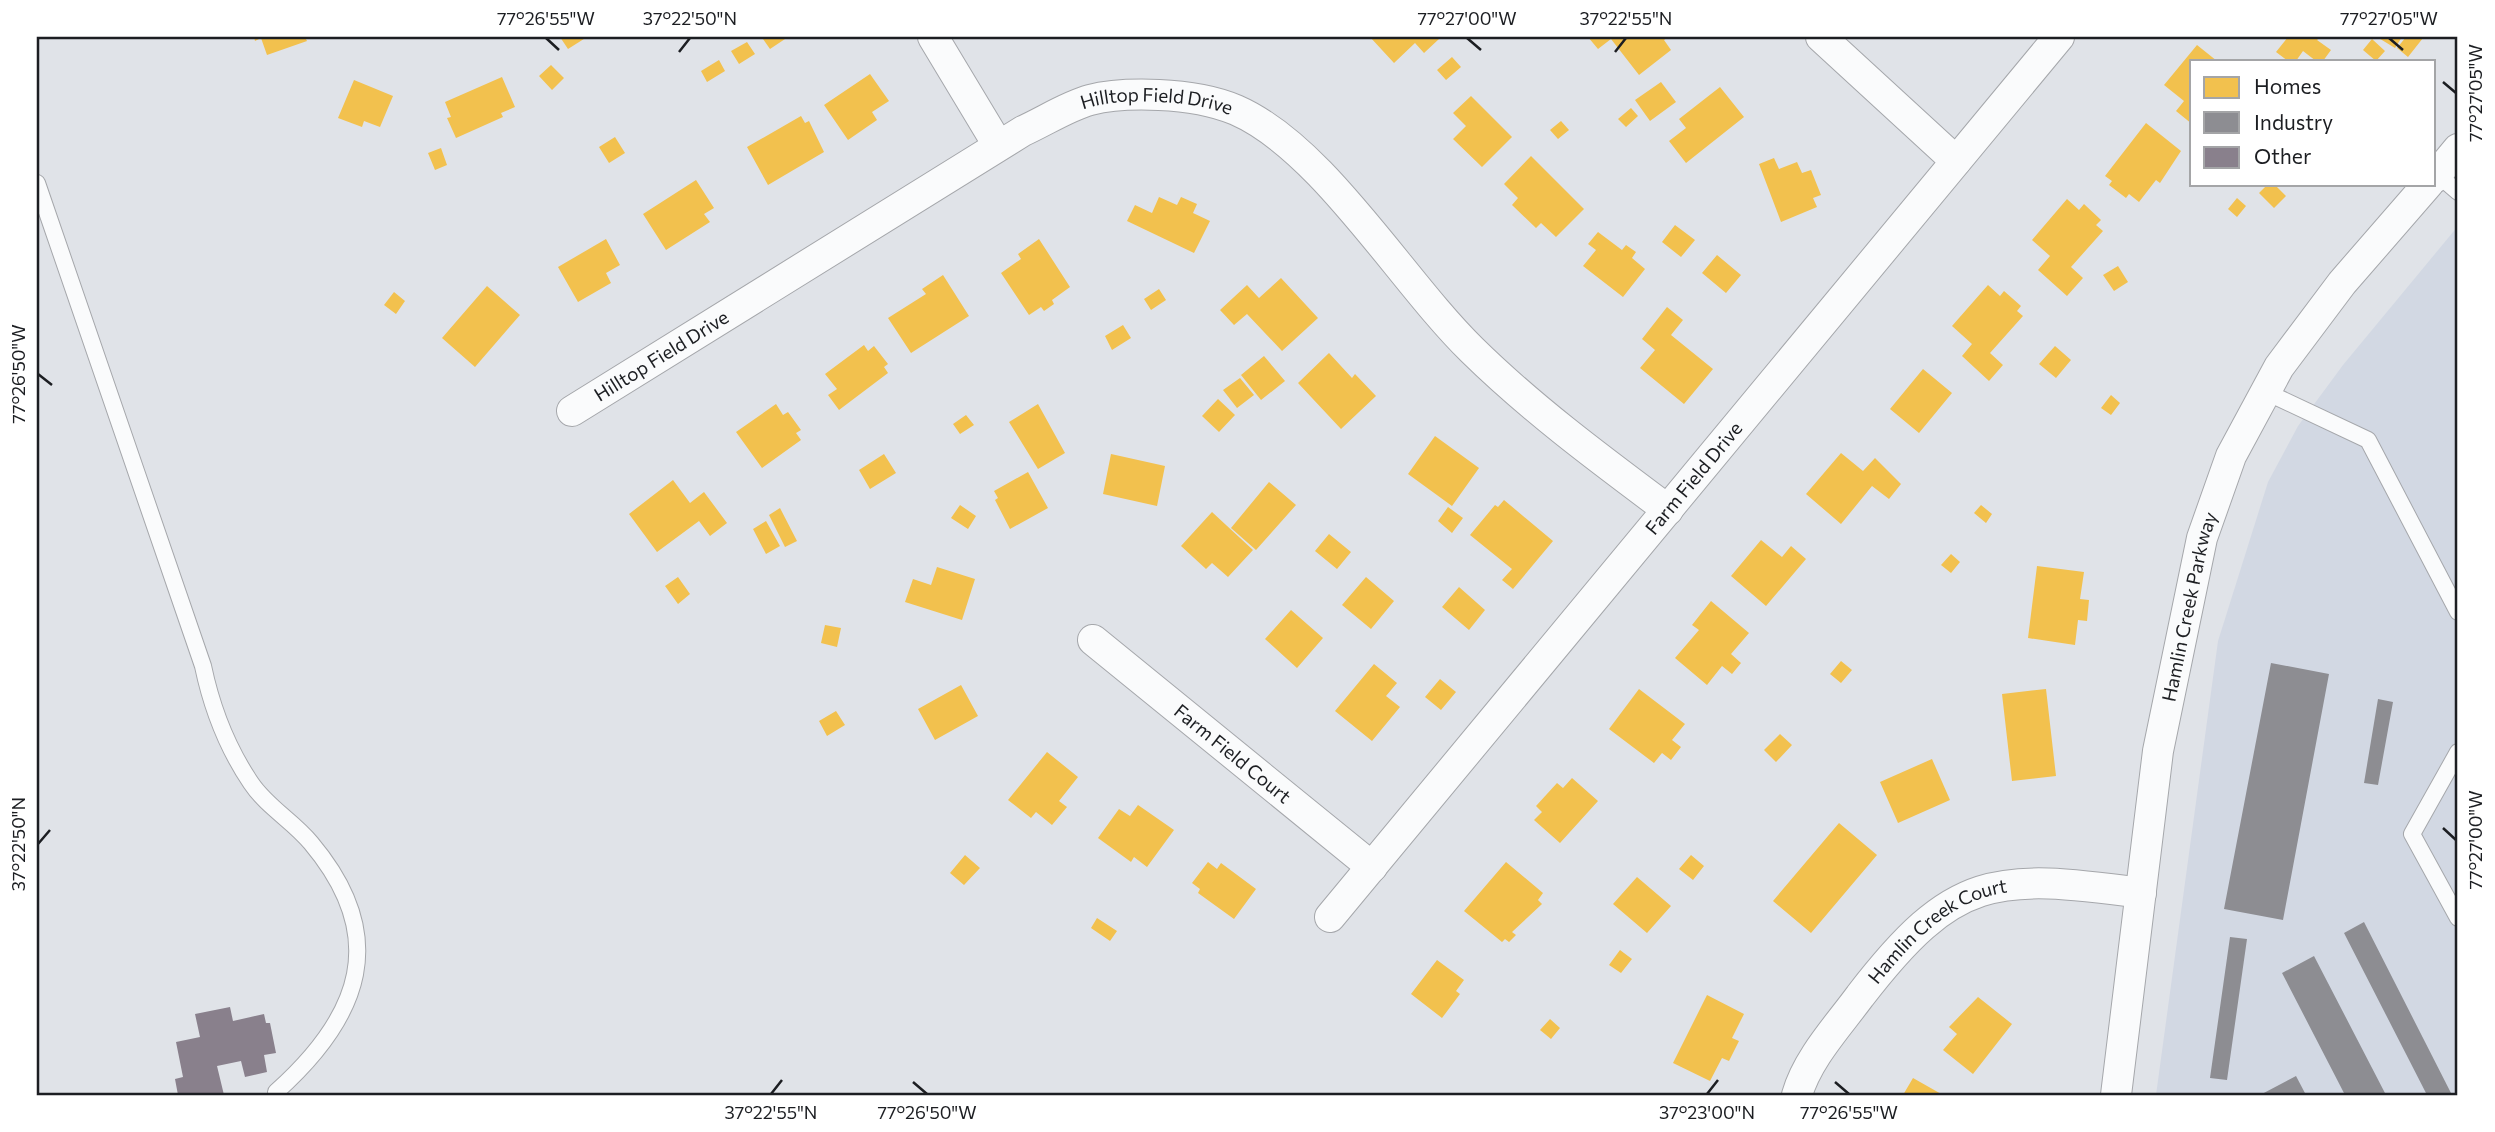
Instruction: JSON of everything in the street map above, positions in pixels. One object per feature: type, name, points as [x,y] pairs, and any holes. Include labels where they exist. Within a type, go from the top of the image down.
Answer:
[{"type":"street","points":[[933,37],[998,145]]},
{"type":"street","points":[[1821,37],[1955,161]]},
{"type":"street","name":"Farm Field Drive","points":[[1330,917],[2059,37]]},
{"type":"street","name":"Hilltop Field Drive","points":[[572,411],[998,145],[1089,100],[1133,93],[1177,95],[1238,111],[1272,133],[1311,165],[1413,287],[1472,351],[1592,454],[1668,510]]},
{"type":"street","name":"Hamlin Creek Parkway","points":[[2439,182],[2458,149]]},
{"type":"street","name":"Hamlin Creek Parkway","points":[[2116,1095],[2158,751],[2196,558],[2231,456],[2278,367],[2342,283],[2435,186]]},
{"type":"street","name":"Farm Field Court","points":[[1093,640],[1372,867]]},
{"type":"street","name":"Hamlin Creek Court","points":[[1797,1095],[1828,1039],[1877,974],[1919,927],[1959,898],[2010,882],[2057,881],[2141,893]]},
{"type":"lane","points":[[37,183],[203,666],[210,699],[225,740],[252,785],[281,818],[309,840],[335,873],[352,912],[358,969],[344,1008],[322,1044],[276,1092]]},
{"type":"lane","points":[[2264,391],[2368,440],[2458,612]]},
{"type":"lane","points":[[2458,752],[2412,834],[2458,918]]},
{"type":"shaded area","points":[[2458,226],[2458,1095],[2156,1095],[2218,641],[2268,482],[2298,426],[2343,365]]},
{"type":"building: Homes","points":[[254,37],[305,37],[307,41],[267,55],[261,38],[255,41]]},
{"type":"building: Homes","points":[[560,37],[587,37],[568,49]]},
{"type":"building: Homes","points":[[788,37],[770,49],[763,39]]},
{"type":"building: Homes","points":[[1370,37],[1439,39],[1424,53],[1415,43],[1394,63]]},
{"type":"building: Homes","points":[[1588,37],[1668,37],[1664,40],[1671,50],[1639,75],[1611,39],[1598,49]]},
{"type":"building: Homes","points":[[2288,37],[2320,37],[2317,40],[2331,50],[2324,60],[2315,60],[2303,51],[2297,60],[2287,60],[2276,52]]},
{"type":"building: Homes","points":[[2377,37],[2402,37],[2395,48]]},
{"type":"building: Homes","points":[[2406,37],[2423,38],[2408,57],[2397,48]]},
{"type":"building: Homes","points":[[2372,39],[2385,51],[2375,60],[2363,50]]},
{"type":"building: Homes","points":[[747,42],[755,54],[739,64],[731,51]]},
{"type":"building: Homes","points":[[2197,45],[2216,60],[2190,60],[2190,122],[2176,111],[2184,101],[2164,85]]},
{"type":"building: Homes","points":[[1452,57],[1461,67],[1446,80],[1437,70]]},
{"type":"building: Homes","points":[[719,60],[725,71],[707,82],[701,71]]},
{"type":"building: Homes","points":[[551,65],[564,78],[552,90],[539,76]]},
{"type":"building: Homes","points":[[870,74],[889,101],[872,112],[877,120],[848,140],[824,105]]},
{"type":"building: Homes","points":[[502,77],[515,107],[501,113],[503,117],[456,138],[447,118],[451,117],[445,102]]},
{"type":"building: Homes","points":[[354,80],[393,96],[380,127],[364,121],[362,127],[338,118]]},
{"type":"building: Homes","points":[[1661,82],[1676,102],[1650,121],[1635,100]]},
{"type":"building: Homes","points":[[1720,87],[1744,117],[1686,163],[1669,141],[1686,128],[1679,119]]},
{"type":"building: Homes","points":[[1471,96],[1512,137],[1482,167],[1453,139],[1466,126],[1453,113]]},
{"type":"building: Homes","points":[[1631,108],[1638,116],[1626,127],[1618,119]]},
{"type":"building: Homes","points":[[801,116],[805,123],[809,121],[824,152],[768,185],[747,147]]},
{"type":"building: Homes","points":[[1561,121],[1569,130],[1558,139],[1550,130]]},
{"type":"building: Homes","points":[[2146,123],[2181,151],[2160,183],[2156,180],[2139,202],[2129,194],[2126,198],[2109,185],[2112,181],[2105,176]]},
{"type":"building: Homes","points":[[615,137],[625,153],[609,163],[599,147]]},
{"type":"building: Homes","points":[[441,148],[447,165],[435,170],[428,153]]},
{"type":"building: Homes","points":[[1531,156],[1584,209],[1556,237],[1541,223],[1536,228],[1512,205],[1518,198],[1504,184]]},
{"type":"building: Homes","points":[[1774,158],[1779,169],[1797,162],[1802,173],[1811,170],[1821,195],[1813,198],[1817,207],[1781,222],[1759,164]]},
{"type":"building: Homes","points":[[696,180],[714,208],[704,214],[710,222],[666,250],[643,214]]},
{"type":"building: Homes","points":[[2266,186],[2276,186],[2286,196],[2274,208],[2259,193]]},
{"type":"building: Homes","points":[[1159,197],[1177,205],[1181,197],[1197,204],[1193,213],[1210,221],[1194,253],[1127,221],[1135,205],[1152,213]]},
{"type":"building: Homes","points":[[2237,198],[2246,206],[2237,217],[2228,209]]},
{"type":"building: Homes","points":[[2067,199],[2079,210],[2084,204],[2101,220],[2096,225],[2103,231],[2071,267],[2083,278],[2067,296],[2038,270],[2050,256],[2032,240]]},
{"type":"building: Homes","points":[[1675,225],[1695,240],[1681,257],[1662,242]]},
{"type":"building: Homes","points":[[1598,232],[1622,250],[1626,245],[1636,252],[1632,258],[1645,269],[1623,297],[1583,266],[1596,250],[1588,244]]},
{"type":"building: Homes","points":[[606,239],[620,265],[606,273],[611,283],[578,302],[558,267]]},
{"type":"building: Homes","points":[[1039,239],[1070,287],[1052,300],[1054,304],[1044,311],[1041,307],[1029,315],[1001,273],[1021,259],[1018,254]]},
{"type":"building: Homes","points":[[1717,255],[1741,275],[1726,293],[1702,273]]},
{"type":"building: Homes","points":[[2118,266],[2128,282],[2114,291],[2103,275]]},
{"type":"building: Homes","points":[[943,275],[969,316],[911,353],[888,318],[926,294],[922,289]]},
{"type":"building: Homes","points":[[1281,278],[1318,318],[1282,351],[1247,314],[1234,325],[1220,310],[1247,285],[1259,298]]},
{"type":"building: Homes","points":[[1988,285],[2000,296],[2004,291],[2021,306],[2017,311],[2023,316],[1990,353],[2003,365],[1989,381],[1962,356],[1972,344],[1952,326]]},
{"type":"building: Homes","points":[[487,286],[520,315],[475,367],[442,338]]},
{"type":"building: Homes","points":[[1159,289],[1166,300],[1151,310],[1144,299]]},
{"type":"building: Homes","points":[[394,292],[405,301],[396,314],[384,305]]},
{"type":"building: Homes","points":[[1667,307],[1683,320],[1671,335],[1713,369],[1684,404],[1640,368],[1655,350],[1642,339]]},
{"type":"building: Homes","points":[[1123,325],[1131,338],[1112,350],[1105,336]]},
{"type":"building: Homes","points":[[864,345],[868,351],[874,346],[888,364],[884,367],[888,373],[839,410],[828,395],[837,389],[825,374]]},
{"type":"building: Homes","points":[[2055,346],[2071,360],[2056,378],[2039,364]]},
{"type":"building: Homes","points":[[1329,353],[1352,378],[1355,374],[1376,396],[1341,429],[1298,383]]},
{"type":"building: Homes","points":[[1264,356],[1285,381],[1261,400],[1241,375]]},
{"type":"building: Homes","points":[[1923,369],[1952,393],[1919,433],[1890,409]]},
{"type":"building: Homes","points":[[1240,378],[1254,395],[1237,408],[1223,390]]},
{"type":"building: Homes","points":[[2111,395],[2120,403],[2111,415],[2101,408]]},
{"type":"building: Homes","points":[[1218,399],[1235,415],[1219,432],[1202,416]]},
{"type":"building: Homes","points":[[776,404],[783,415],[788,412],[801,430],[796,433],[801,440],[762,468],[736,432]]},
{"type":"building: Homes","points":[[1038,404],[1065,453],[1038,469],[1009,422]]},
{"type":"building: Homes","points":[[966,415],[974,425],[960,434],[953,424]]},
{"type":"building: Homes","points":[[1435,436],[1479,468],[1452,506],[1408,474]]},
{"type":"building: Homes","points":[[1841,453],[1863,471],[1875,458],[1901,484],[1889,499],[1872,486],[1841,524],[1806,494]]},
{"type":"building: Homes","points":[[884,454],[896,473],[870,489],[859,470]]},
{"type":"building: Homes","points":[[1111,454],[1165,466],[1157,506],[1103,494]]},
{"type":"building: Homes","points":[[1028,472],[1048,508],[1010,529],[995,500],[998,498],[994,491]]},
{"type":"building: Homes","points":[[673,480],[690,503],[704,492],[727,523],[710,536],[699,521],[657,552],[629,514]]},
{"type":"building: Homes","points":[[1269,482],[1296,505],[1256,550],[1231,528]]},
{"type":"building: Homes","points":[[1504,500],[1553,541],[1513,589],[1502,580],[1512,569],[1470,535],[1495,505],[1498,507]]},
{"type":"building: Homes","points":[[960,505],[976,516],[968,529],[951,518]]},
{"type":"building: Homes","points":[[1981,505],[1992,514],[1986,523],[1974,513]]},
{"type":"building: Homes","points":[[1448,507],[1463,518],[1452,533],[1438,521]]},
{"type":"building: Homes","points":[[780,508],[797,541],[785,547],[769,515]]},
{"type":"building: Homes","points":[[1212,512],[1253,550],[1228,577],[1212,563],[1206,569],[1181,546]]},
{"type":"building: Homes","points":[[766,521],[780,546],[766,554],[753,529]]},
{"type":"building: Homes","points":[[1329,534],[1351,552],[1337,569],[1315,551]]},
{"type":"building: Homes","points":[[1761,540],[1782,557],[1791,546],[1806,559],[1766,606],[1731,576]]},
{"type":"building: Homes","points":[[1951,554],[1960,562],[1951,573],[1941,565]]},
{"type":"building: Homes","points":[[2037,566],[2084,572],[2080,599],[2089,600],[2087,621],[2078,620],[2075,645],[2028,638]]},
{"type":"building: Homes","points":[[937,567],[975,579],[962,620],[905,602],[913,579],[931,585]]},
{"type":"building: Homes","points":[[678,577],[690,594],[678,604],[665,586]]},
{"type":"building: Homes","points":[[1366,577],[1394,601],[1371,629],[1342,605]]},
{"type":"building: Homes","points":[[1459,587],[1485,610],[1469,630],[1442,607]]},
{"type":"building: Homes","points":[[1711,601],[1749,633],[1731,654],[1741,663],[1732,674],[1722,666],[1707,685],[1675,658],[1699,630],[1692,625]]},
{"type":"building: Homes","points":[[1291,610],[1323,638],[1297,668],[1265,639]]},
{"type":"building: Homes","points":[[825,625],[841,628],[837,647],[821,643]]},
{"type":"building: Homes","points":[[1841,661],[1852,670],[1841,683],[1830,674]]},
{"type":"building: Homes","points":[[1374,664],[1397,683],[1386,696],[1400,707],[1372,741],[1335,711]]},
{"type":"building: Homes","points":[[1440,679],[1456,692],[1441,710],[1425,697]]},
{"type":"building: Homes","points":[[961,685],[978,716],[935,740],[918,709]]},
{"type":"building: Homes","points":[[1639,689],[1685,724],[1672,740],[1681,747],[1671,760],[1662,753],[1654,763],[1609,729]]},
{"type":"building: Homes","points":[[2046,689],[2056,776],[2012,781],[2002,694]]},
{"type":"building: Homes","points":[[836,711],[845,725],[827,736],[819,721]]},
{"type":"building: Homes","points":[[1780,734],[1792,745],[1776,762],[1764,750]]},
{"type":"building: Homes","points":[[1047,752],[1078,777],[1059,801],[1067,807],[1052,825],[1036,812],[1031,818],[1008,800]]},
{"type":"building: Homes","points":[[1932,759],[1950,800],[1898,823],[1880,782]]},
{"type":"building: Homes","points":[[1572,778],[1598,801],[1560,843],[1534,820],[1542,812],[1536,806],[1557,783],[1563,788]]},
{"type":"building: Homes","points":[[1138,805],[1174,830],[1147,867],[1134,857],[1131,862],[1098,838],[1119,809],[1130,816]]},
{"type":"building: Homes","points":[[1839,823],[1877,855],[1811,933],[1773,901]]},
{"type":"building: Homes","points":[[965,855],[980,868],[964,885],[950,873]]},
{"type":"building: Homes","points":[[1691,855],[1704,866],[1693,880],[1679,869]]},
{"type":"building: Homes","points":[[1208,862],[1217,869],[1221,863],[1256,889],[1234,919],[1198,893],[1200,889],[1192,883]]},
{"type":"building: Homes","points":[[1506,862],[1543,893],[1538,900],[1542,904],[1512,932],[1516,935],[1509,942],[1505,939],[1502,942],[1464,911]]},
{"type":"building: Homes","points":[[1637,877],[1671,906],[1647,933],[1613,904]]},
{"type":"building: Homes","points":[[1097,918],[1117,931],[1110,941],[1091,928]]},
{"type":"building: Homes","points":[[1620,950],[1632,959],[1621,973],[1609,965]]},
{"type":"building: Homes","points":[[1437,960],[1464,980],[1456,991],[1460,994],[1442,1018],[1411,994]]},
{"type":"building: Homes","points":[[1707,995],[1744,1014],[1732,1038],[1739,1041],[1729,1061],[1722,1058],[1710,1081],[1673,1063]]},
{"type":"building: Homes","points":[[1978,997],[2012,1024],[1973,1074],[1943,1050],[1957,1034],[1949,1027]]},
{"type":"building: Homes","points":[[1550,1019],[1560,1028],[1551,1039],[1540,1030]]},
{"type":"building: Homes","points":[[1913,1078],[1943,1095],[1903,1095]]},
{"type":"building: Industry","points":[[2271,663],[2329,674],[2283,920],[2224,909]]},
{"type":"building: Industry","points":[[2378,699],[2393,702],[2378,785],[2364,783]]},
{"type":"building: Industry","points":[[2364,922],[2452,1095],[2427,1095],[2344,933]]},
{"type":"building: Industry","points":[[2230,937],[2247,939],[2227,1080],[2210,1078]]},
{"type":"building: Industry","points":[[2314,956],[2386,1095],[2345,1095],[2282,973]]},
{"type":"building: Industry","points":[[2296,1076],[2306,1095],[2260,1095]]},
{"type":"building: Other","points":[[230,1007],[233,1021],[264,1014],[266,1023],[270,1023],[276,1053],[264,1055],[267,1072],[245,1077],[241,1061],[217,1066],[224,1095],[178,1095],[175,1079],[183,1077],[176,1042],[200,1037],[195,1014]]}]
